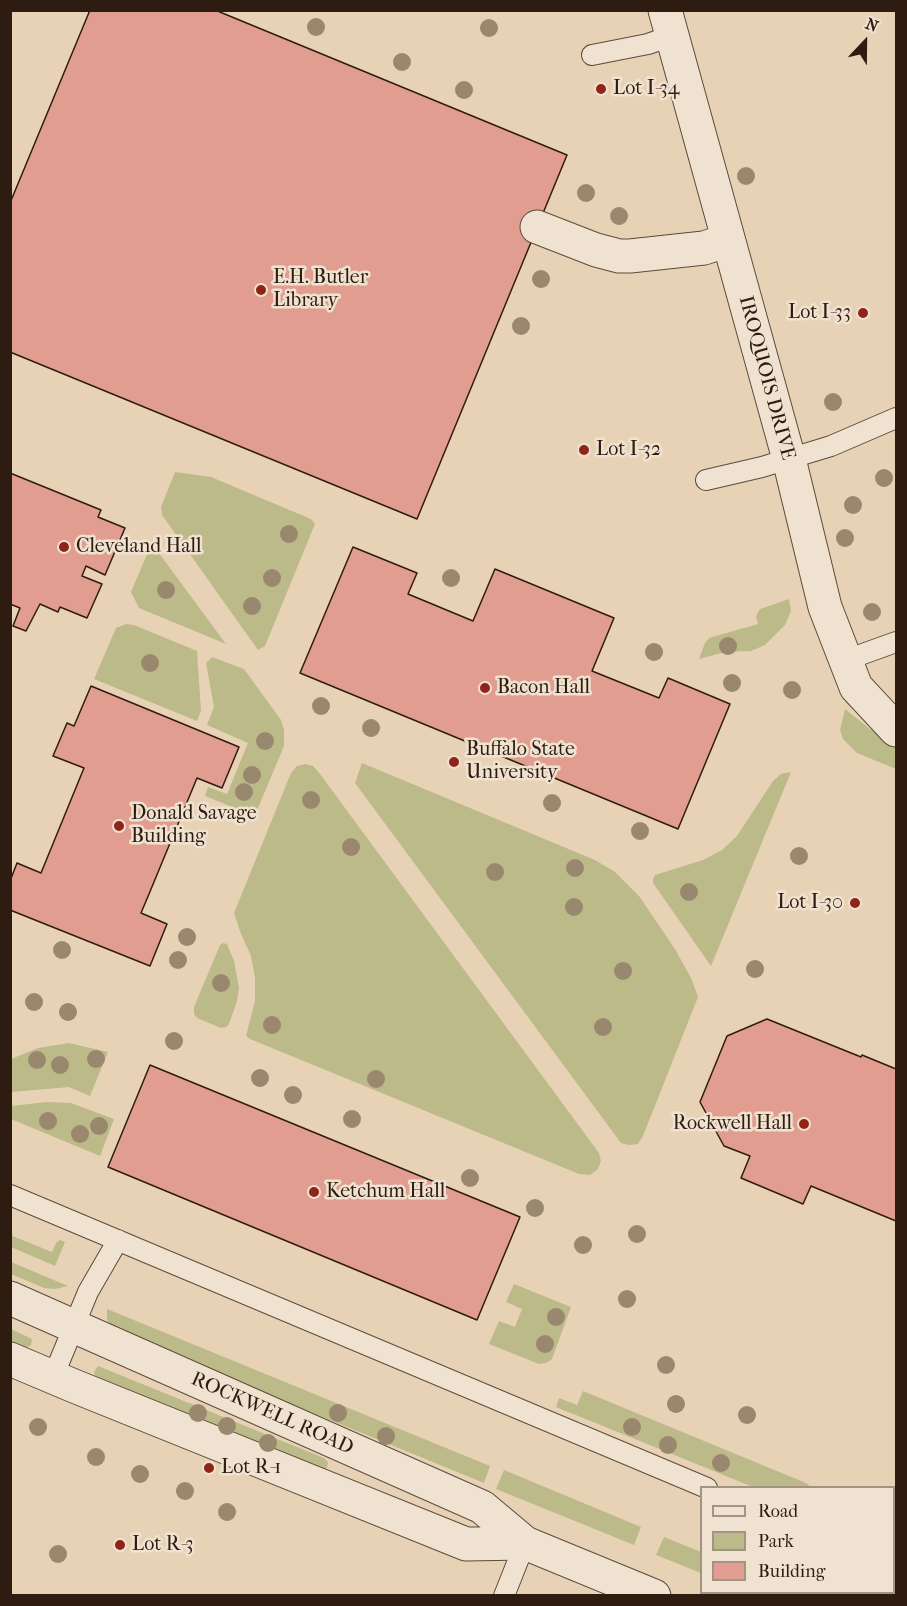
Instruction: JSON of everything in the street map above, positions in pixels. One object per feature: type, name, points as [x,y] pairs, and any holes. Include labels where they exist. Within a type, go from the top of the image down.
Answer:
[{"type":"street","name":"IROQUOIS DRIVE","points":[[668,23],[789,459],[825,607],[856,687],[897,730]]},
{"type":"street","points":[[537,227],[596,250],[619,256],[704,248],[728,240]]},
{"type":"street","name":"ROCKWELL ROAD","points":[[10,1298],[482,1507],[525,1543],[654,1596]]},
{"type":"street","name":"ROCKWELL ROAD","points":[[10,1359],[466,1544],[525,1543]]},
{"type":"lane","points":[[592,55],[648,44],[668,23]]},
{"type":"lane","points":[[706,480],[831,446],[897,418]]},
{"type":"lane","points":[[846,660],[897,642]]},
{"type":"lane","points":[[10,1195],[702,1486]]},
{"type":"lane","points":[[53,1377],[88,1292],[118,1240]]},
{"type":"lane","points":[[504,1596],[525,1543]]},
{"type":"lane","points":[[832,1594],[840,1596]]},
{"type":"green space","points":[[175,472],[211,477],[311,519],[315,524],[265,646],[258,650],[162,515],[161,507]]},
{"type":"green space","points":[[151,545],[226,644],[139,608],[131,592]]},
{"type":"green space","points":[[789,599],[791,611],[785,625],[765,645],[751,651],[725,652],[699,659],[709,638],[758,624],[756,616],[760,609]]},
{"type":"green space","points":[[126,624],[134,625],[197,651],[201,711],[197,721],[94,679],[116,628]]},
{"type":"green space","points":[[212,657],[244,669],[281,720],[284,730],[284,746],[258,808],[247,813],[205,796],[208,787],[227,794],[248,743],[207,725],[214,707],[206,663]]},
{"type":"green space","points":[[845,709],[896,747],[896,769],[857,753],[843,739],[840,730]]},
{"type":"green space","points":[[362,763],[595,860],[615,872],[639,896],[675,949],[692,980],[698,997],[638,1144],[621,1143],[355,783]]},
{"type":"green space","points":[[305,764],[313,766],[320,774],[599,1153],[601,1161],[598,1169],[590,1175],[579,1174],[246,1036],[255,1001],[255,978],[251,956],[234,913],[291,773],[297,766]]},
{"type":"green space","points":[[791,772],[711,966],[653,883],[653,879],[655,875],[703,860],[722,850],[737,836],[773,781],[781,774]]},
{"type":"green space","points":[[227,944],[234,961],[239,988],[229,1024],[221,1028],[197,1018],[194,1014],[194,1007],[220,945]]},
{"type":"green space","points":[[69,1043],[108,1052],[90,1096],[69,1087],[11,1092],[11,1059],[38,1048]]},
{"type":"green space","points":[[47,1102],[71,1103],[114,1119],[100,1156],[11,1119],[11,1106]]},
{"type":"green space","points":[[10,1235],[52,1252],[56,1243],[60,1240],[65,1242],[55,1266],[11,1247]]},
{"type":"green space","points":[[11,1262],[68,1286],[55,1289],[44,1288],[11,1274]]},
{"type":"green space","points":[[514,1284],[571,1307],[552,1359],[546,1363],[539,1364],[489,1344],[499,1321],[515,1327],[522,1309],[506,1302]]},
{"type":"green space","points":[[107,1309],[490,1466],[484,1483],[120,1334],[107,1320]]},
{"type":"green space","points":[[11,1329],[32,1339],[31,1345],[26,1348],[11,1342]]},
{"type":"green space","points":[[98,1366],[324,1458],[328,1462],[327,1468],[321,1470],[99,1378],[94,1372]]},
{"type":"green space","points":[[583,1391],[810,1486],[751,1486],[556,1407],[559,1398],[577,1405]]},
{"type":"green space","points":[[504,1470],[641,1527],[634,1545],[496,1489]]},
{"type":"green space","points":[[664,1537],[700,1552],[700,1573],[656,1555]]},
{"type":"building","name":"E.H. Butler Library","points":[[90,10],[215,10],[567,155],[417,519],[10,352],[10,203]]},
{"type":"building","name":"Cleveland Hall","points":[[10,473],[101,510],[98,517],[125,528],[105,575],[86,566],[82,576],[102,584],[87,618],[60,607],[58,612],[40,604],[26,631],[13,626],[20,608],[10,604]]},
{"type":"building","name":"Bacon Hall","points":[[353,547],[417,573],[408,594],[473,621],[495,569],[614,618],[592,671],[659,698],[668,678],[730,704],[678,829],[300,673]]},
{"type":"building","name":"Donald Savage Building","points":[[91,686],[239,747],[222,788],[197,778],[141,913],[167,924],[150,966],[10,910],[10,881],[17,863],[41,873],[84,768],[53,756],[67,723],[74,726]]},
{"type":"building","name":"Rockwell Hall","points":[[767,1019],[896,1069],[896,1221],[811,1186],[803,1204],[741,1178],[750,1156],[724,1146],[700,1102],[727,1036]]},
{"type":"building","name":"Ketchum Hall","points":[[150,1065],[520,1217],[477,1320],[108,1167]]},
{"type":"place","name":"Lot I-34","points":[[601,89]]},
{"type":"place","name":"E.H. Butler Library","points":[[261,290]]},
{"type":"place","name":"Lot I-33","points":[[863,313]]},
{"type":"place","name":"Lot I-32","points":[[584,450]]},
{"type":"place","name":"Cleveland Hall","points":[[64,547]]},
{"type":"place","name":"Bacon Hall","points":[[485,688]]},
{"type":"place","name":"Buffalo State University","points":[[454,762]]},
{"type":"place","name":"Donald Savage Building","points":[[119,826]]},
{"type":"place","name":"Lot I-30","points":[[855,903]]},
{"type":"place","name":"Rockwell Hall","points":[[804,1124]]},
{"type":"place","name":"Ketchum Hall","points":[[314,1192]]},
{"type":"place","name":"Lot R-1","points":[[209,1468]]},
{"type":"place","name":"Lot R-3","points":[[120,1545]]}]
